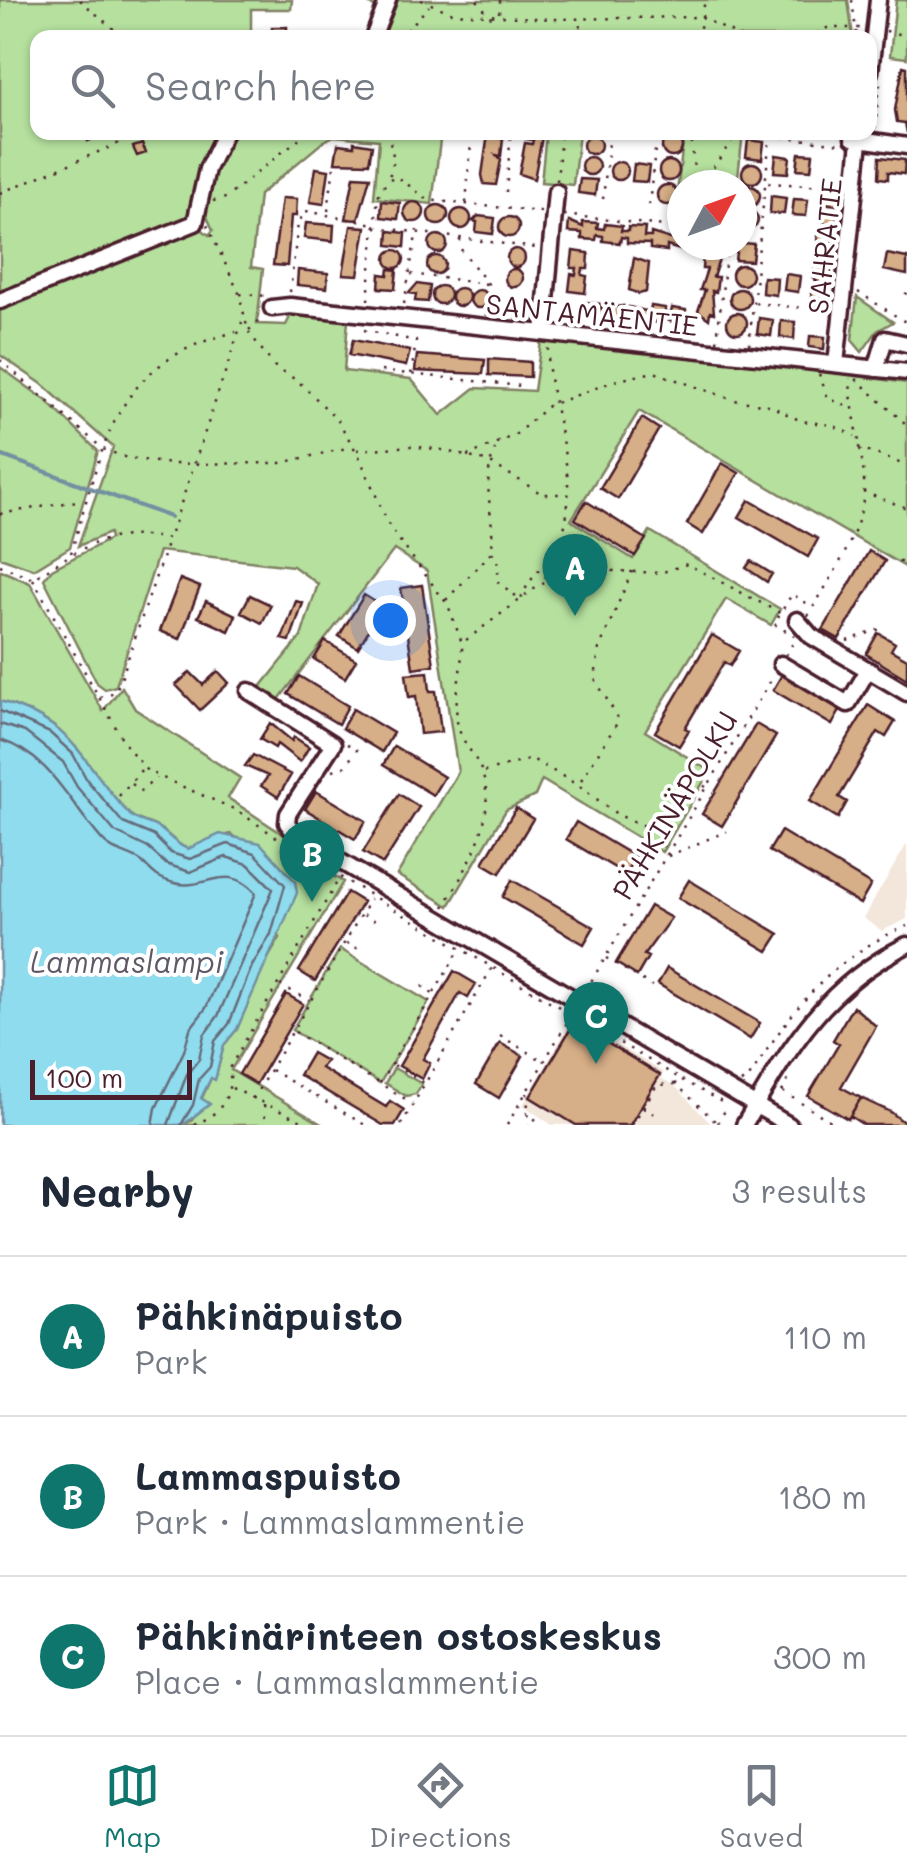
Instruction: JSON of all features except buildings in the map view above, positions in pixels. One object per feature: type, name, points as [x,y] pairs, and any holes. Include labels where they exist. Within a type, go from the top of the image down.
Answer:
[{"type":"street","points":[[377,30],[388,0]]},
{"type":"street","points":[[875,30],[878,0]]},
{"type":"street","points":[[0,302],[190,226],[201,210],[207,169],[221,140]]},
{"type":"street","name":"SAHRATIE","points":[[836,364],[856,140]]},
{"type":"street","points":[[863,140],[907,146]]},
{"type":"street","points":[[546,333],[552,250],[549,214],[556,192]]},
{"type":"street","name":"SANTAMÄENTIE","points":[[272,302],[365,322],[546,333],[907,372]]},
{"type":"street","points":[[876,369],[885,339],[907,344]]},
{"type":"street","points":[[799,623],[907,694]]},
{"type":"street","points":[[781,664],[848,704],[868,670]]},
{"type":"street","points":[[248,692],[334,744],[287,819],[297,836],[575,1009],[789,1125]]},
{"type":"street","points":[[744,1125],[821,1006],[850,979],[907,946]]},
{"type":"path","points":[[80,0],[115,30]]},
{"type":"path","points":[[421,0],[454,13],[701,17],[726,30]]},
{"type":"path","points":[[477,0],[489,14]]},
{"type":"path","points":[[499,14],[500,0]]},
{"type":"path","points":[[699,30],[704,0]]},
{"type":"path","points":[[852,0],[856,30]]},
{"type":"path","points":[[406,30],[419,12],[432,5]]},
{"type":"path","points":[[486,30],[489,14]]},
{"type":"path","points":[[581,30],[582,18]]},
{"type":"path","points":[[824,30],[875,30]]},
{"type":"path","points":[[877,30],[907,36]]},
{"type":"path","points":[[0,193],[127,140]]},
{"type":"path","points":[[297,140],[226,198],[201,210],[239,294],[242,321],[248,331],[274,366],[325,404],[355,448],[390,528],[445,602],[462,643],[457,719],[464,748],[483,772],[486,811],[472,862],[444,907]]},
{"type":"path","points":[[390,140],[394,160],[378,196],[365,322],[416,341],[411,375]]},
{"type":"path","points":[[466,204],[471,140]]},
{"type":"path","points":[[506,192],[510,140]]},
{"type":"path","points":[[556,192],[560,140]]},
{"type":"path","points":[[603,200],[609,140]]},
{"type":"path","points":[[649,204],[657,140]]},
{"type":"path","points":[[692,140],[696,170]]},
{"type":"path","points":[[710,170],[733,140]]},
{"type":"path","points":[[749,346],[770,140]]},
{"type":"path","points":[[328,212],[334,166]]},
{"type":"path","points":[[388,178],[398,177],[412,184],[428,200],[667,226]]},
{"type":"path","points":[[766,182],[829,186]]},
{"type":"path","points":[[290,299],[301,216],[311,210],[328,212],[346,221],[552,250]]},
{"type":"path","points":[[403,310],[416,230]]},
{"type":"path","points":[[460,238],[460,248],[478,266],[488,284],[486,318]]},
{"type":"path","points":[[716,353],[725,260]]},
{"type":"path","points":[[411,274],[488,284]]},
{"type":"path","points":[[852,305],[854,289],[907,323]]},
{"type":"path","points":[[239,294],[272,302],[248,331]]},
{"type":"path","points":[[754,303],[814,308]]},
{"type":"path","points":[[894,316],[894,328]]},
{"type":"path","points":[[100,697],[115,692],[120,682],[242,321]]},
{"type":"path","points":[[70,554],[104,449],[139,380],[171,353],[237,332]]},
{"type":"path","points":[[521,600],[524,588],[554,554],[566,524],[566,461],[546,333]]},
{"type":"path","points":[[0,360],[104,449],[126,458],[281,463],[355,448],[411,446],[488,462],[542,494],[565,494]]},
{"type":"path","points":[[819,363],[822,391],[834,402],[851,408]]},
{"type":"path","points":[[381,371],[522,386]]},
{"type":"path","points":[[467,456],[515,435],[557,403],[614,381],[654,372],[734,400],[769,406],[802,421],[832,425],[855,436]]},
{"type":"path","points":[[907,426],[866,384],[850,376],[863,492],[907,508]]},
{"type":"path","points":[[499,440],[484,478],[493,510],[492,552],[499,565],[497,581],[521,600]]},
{"type":"path","points":[[857,446],[907,466]]},
{"type":"path","name":"PÄHKINÄPOLKU","points":[[507,1125],[781,664],[799,623],[848,544],[863,492]]},
{"type":"path","points":[[0,514],[83,500]]},
{"type":"path","points":[[33,579],[105,537],[133,533],[169,539]]},
{"type":"path","points":[[445,602],[492,552]]},
{"type":"path","points":[[899,563],[907,553]]},
{"type":"path","points":[[554,554],[571,569]]},
{"type":"path","points":[[462,643],[571,569],[660,573],[687,564],[780,613]]},
{"type":"path","points":[[544,565],[546,584]]},
{"type":"path","points":[[0,566],[33,579],[144,768],[236,810],[290,846]]},
{"type":"path","points":[[578,785],[619,720],[595,679],[599,649],[632,570]]},
{"type":"path","points":[[847,641],[885,627]]},
{"type":"path","points":[[483,772],[532,759],[578,785],[618,815],[658,831]]},
{"type":"path","points":[[119,796],[144,768]]},
{"type":"path","points":[[683,772],[708,787]]},
{"type":"path","points":[[130,783],[140,791],[157,777]]},
{"type":"path","points":[[694,780],[676,793],[658,831],[666,857],[727,830]]},
{"type":"path","points":[[287,819],[346,865],[371,898],[492,968],[575,1009],[622,1045],[679,1078],[676,1084]]},
{"type":"path","points":[[323,867],[346,865]]},
{"type":"path","points":[[194,1125],[222,1108],[231,1087],[230,1067],[346,865]]},
{"type":"path","points":[[253,1099],[371,898]]},
{"type":"path","points":[[361,914],[375,922]]},
{"type":"path","points":[[740,1083],[752,1074],[803,998],[846,960],[907,926]]},
{"type":"path","points":[[345,942],[359,949]]},
{"type":"path","points":[[380,1083],[460,948]]},
{"type":"path","points":[[605,958],[652,986]]},
{"type":"path","points":[[401,1125],[492,968]]},
{"type":"path","points":[[278,984],[310,1000]]},
{"type":"path","points":[[422,986],[434,994]]},
{"type":"path","points":[[479,990],[489,996]]},
{"type":"path","points":[[467,1011],[475,1016]]},
{"type":"path","points":[[292,1030],[413,1104]]},
{"type":"path","points":[[452,1036],[458,1040]]},
{"type":"path","points":[[500,1036],[544,1062]]},
{"type":"path","points":[[619,1050],[622,1045]]},
{"type":"path","points":[[550,1051],[556,1054]]},
{"type":"path","points":[[441,1056],[447,1066]]},
{"type":"path","points":[[392,1064],[427,1084]]},
{"type":"path","points":[[782,1092],[795,1066]]},
{"type":"path","points":[[270,1070],[365,1125]]},
{"type":"path","points":[[632,1125],[656,1085],[676,1084],[718,1124],[728,1105]]},
{"type":"path","points":[[231,1087],[310,1125]]},
{"type":"path","points":[[776,1088],[837,1125]]},
{"type":"path","points":[[526,1092],[529,1125]]},
{"type":"path","points":[[264,1103],[265,1121],[271,1125]]},
{"type":"path","points":[[518,1106],[542,1125]]},
{"type":"path","points":[[642,1106],[656,1116]]},
{"type":"shaded area","points":[[907,844],[907,919],[882,931],[863,918]]},
{"type":"shaded area","points":[[573,1019],[663,1072],[661,1078],[675,1086],[712,1125],[552,1125],[523,1105]]},
{"type":"green space","points":[[0,0],[292,0],[291,9],[251,9],[251,30],[30,30],[30,140],[326,140],[259,195],[251,267],[263,269],[257,324],[286,325],[292,313],[348,320],[344,371],[411,379],[441,415],[475,388],[534,391],[541,341],[737,359],[907,383],[907,568],[639,411],[571,520],[633,559],[650,531],[780,609],[771,625],[726,599],[645,731],[710,771],[662,852],[542,780],[535,796],[506,810],[449,906],[397,875],[458,772],[427,571],[394,550],[277,702],[261,687],[301,637],[318,584],[293,566],[159,551],[116,686],[105,689],[97,683],[44,579],[52,569],[110,539],[109,533],[78,546],[113,447],[42,384],[0,355],[0,307],[200,228],[209,235],[213,230],[205,212],[206,194],[188,221],[0,291]]},
{"type":"green space","points":[[364,0],[848,0],[852,30],[376,30],[384,14]]},
{"type":"green space","points":[[896,0],[907,0],[907,58],[890,56]]},
{"type":"green space","points":[[379,140],[440,140],[432,204],[374,198]]},
{"type":"green space","points":[[545,140],[578,140],[573,185],[541,182]]},
{"type":"green space","points":[[683,140],[742,140],[739,170],[680,170]]},
{"type":"green space","points":[[857,297],[893,322],[877,331],[862,352],[852,340]]},
{"type":"green space","points":[[0,367],[47,401],[98,451],[70,547],[34,569],[0,557]]},
{"type":"green space","points":[[0,570],[30,583],[103,711],[122,687],[135,709],[240,778],[228,798],[287,837],[283,844],[343,882],[231,1070],[323,1125],[183,1125],[192,1120],[211,1078],[215,1079],[224,1045],[237,1029],[261,970],[280,938],[237,838],[230,834],[188,849],[183,847],[161,829],[129,814],[62,733],[46,721],[0,701]]},
{"type":"green space","points":[[340,949],[429,1002],[380,1083],[292,1030]]},
{"type":"green space","points":[[394,1068],[422,1084],[416,1094],[406,1096],[385,1083]]},
{"type":"water","name":"Lammaslampi","points":[[0,701],[46,721],[62,733],[133,817],[159,828],[188,849],[220,834],[260,843],[295,881],[297,893],[237,1029],[224,1045],[215,1080],[211,1078],[201,1098],[210,1104],[183,1125],[0,1125]]},
{"type":"waterway","points":[[0,455],[170,517]]},
{"type":"place","name":"Pähkinäpuisto","points":[[575,616]]},
{"type":"place","name":"Lammaspuisto","points":[[312,902]]},
{"type":"place","name":"Pähkinärinteen ostoskeskus","points":[[596,1064]]}]
